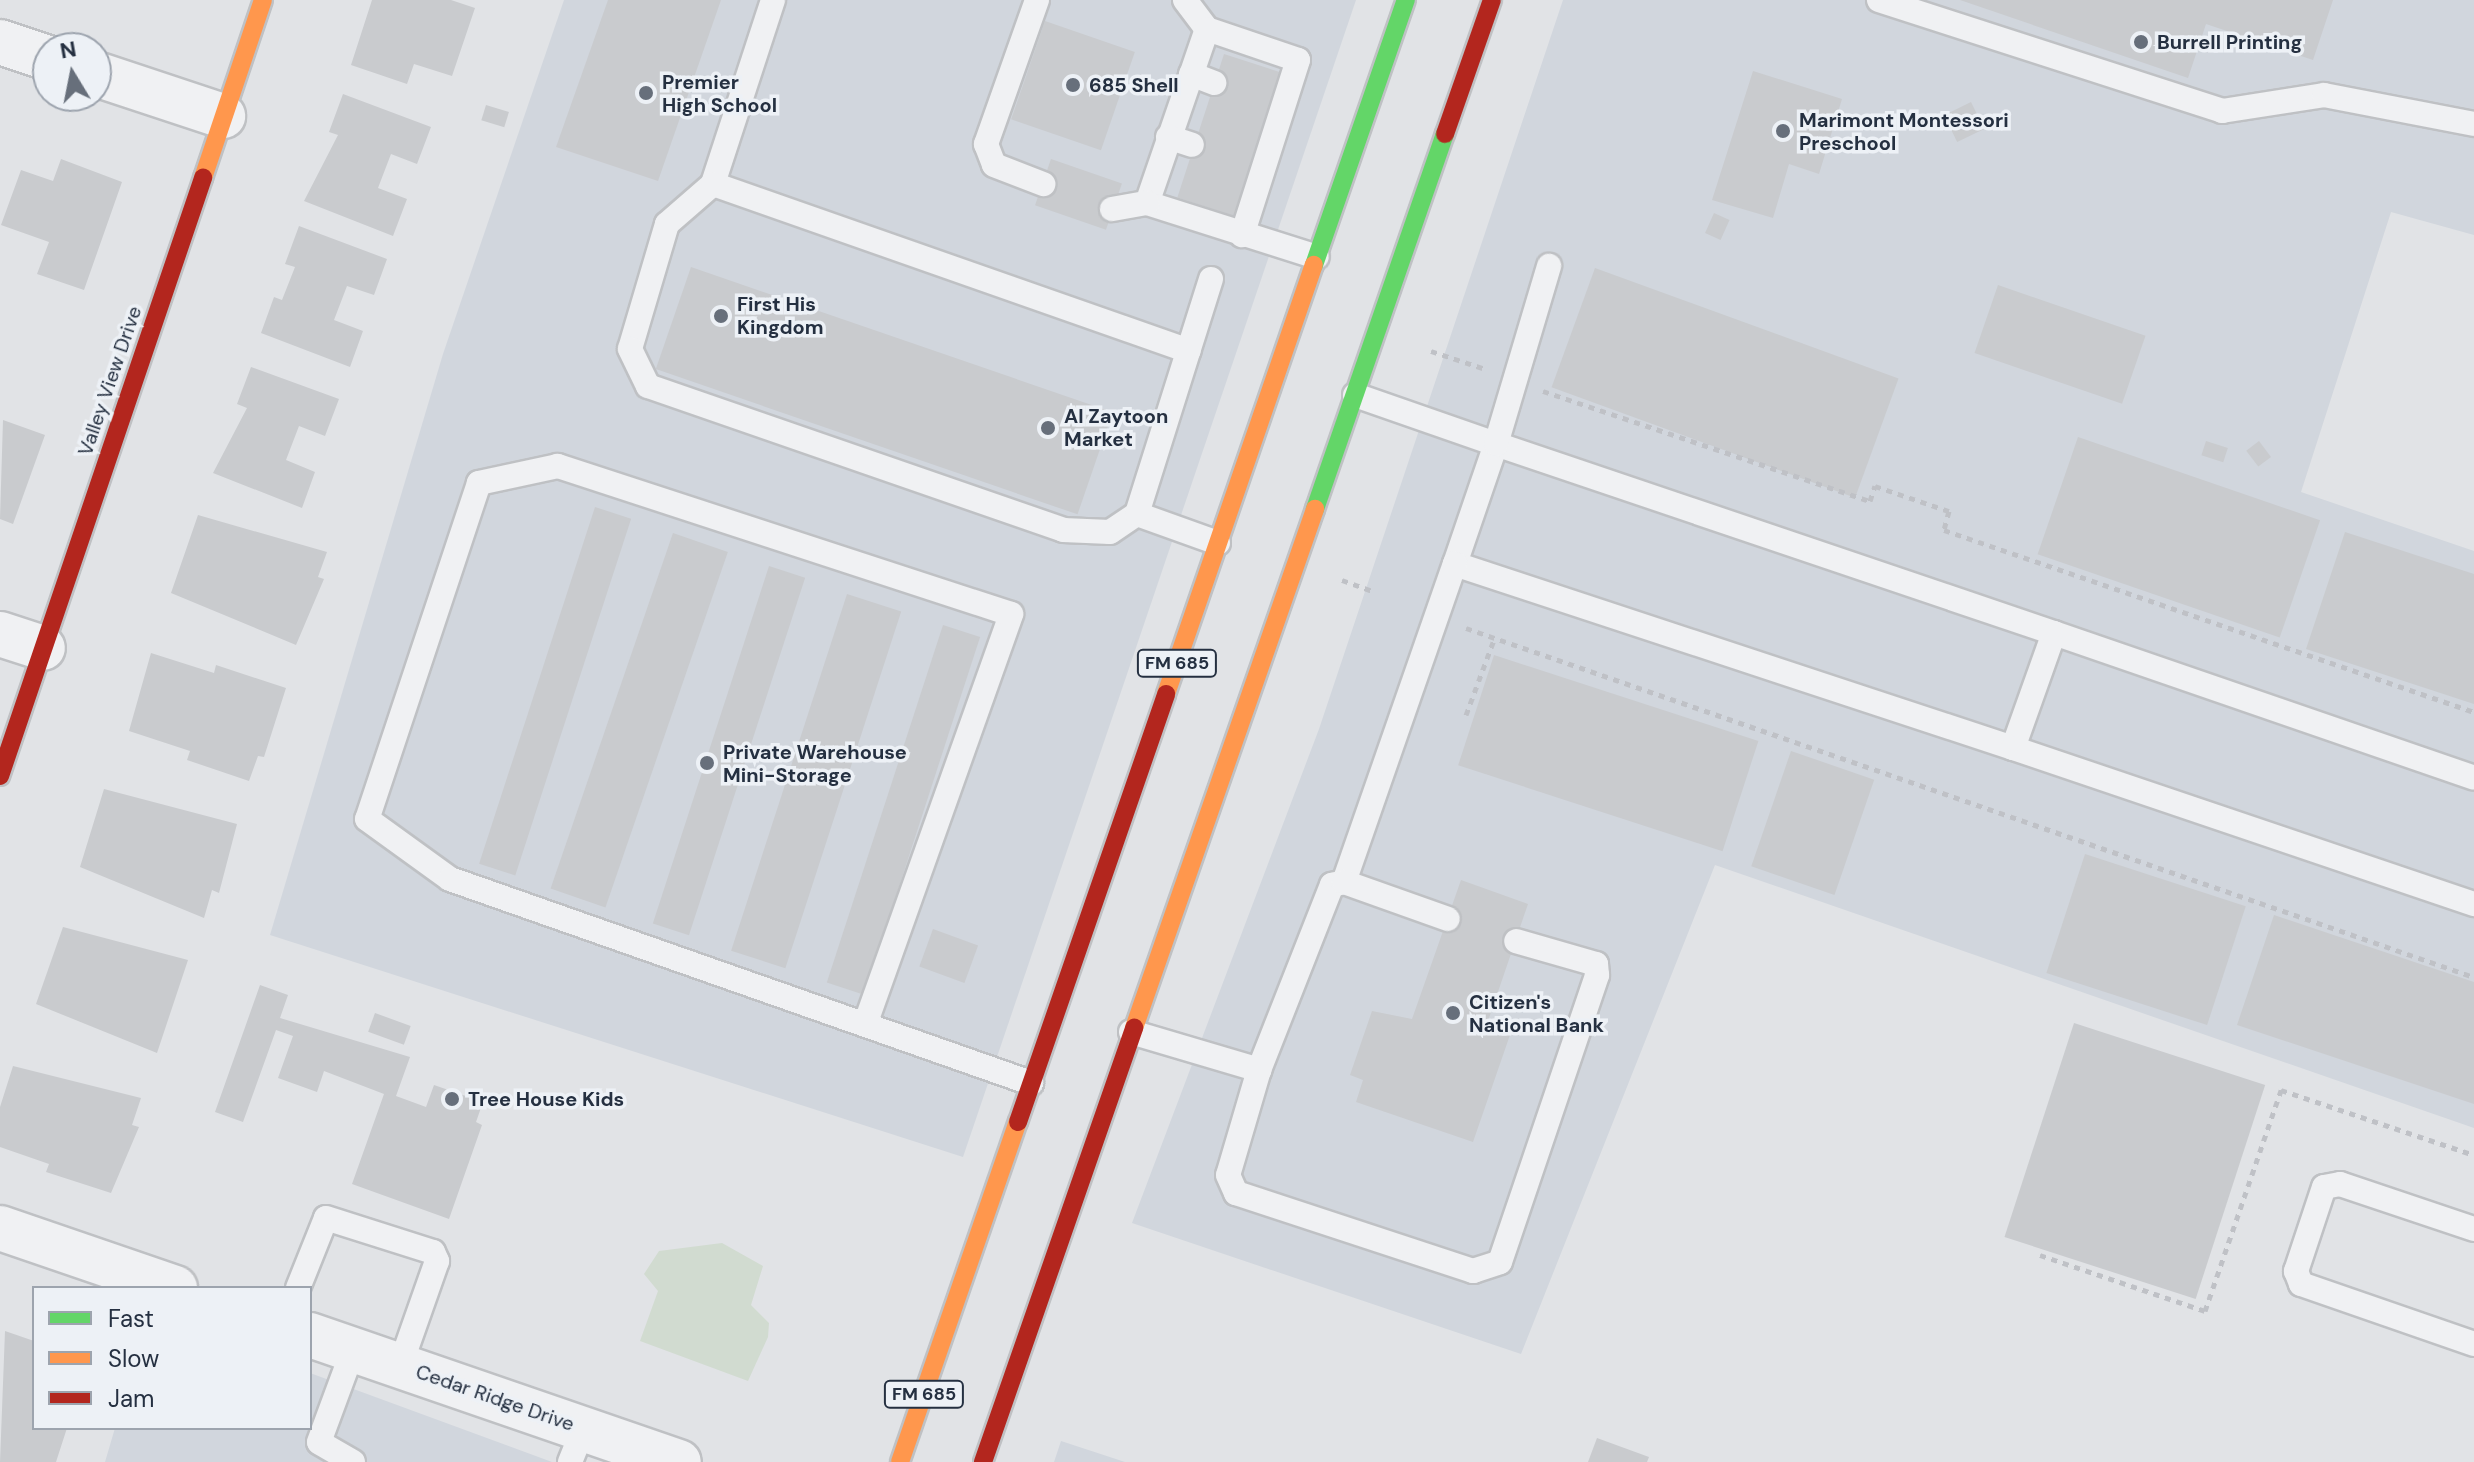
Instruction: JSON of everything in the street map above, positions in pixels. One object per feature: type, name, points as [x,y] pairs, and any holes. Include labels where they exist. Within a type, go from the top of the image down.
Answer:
[{"type":"main road","name":"Valley View Drive","points":[[0,776],[263,0]]},
{"type":"main road","name":"FM 685","points":[[900,1462],[1406,0]]},
{"type":"main road","points":[[983,1462],[1492,0]]},
{"type":"street","points":[[0,42],[32,53]]},
{"type":"street","points":[[112,79],[223,116]]},
{"type":"street","points":[[0,634],[43,648]]},
{"type":"street","points":[[0,1228],[169,1286]]},
{"type":"street","name":"Cedar Ridge Drive","points":[[312,1336],[400,1366],[577,1446],[679,1462]]},
{"type":"lane","points":[[773,0],[713,184],[667,224],[630,349],[648,386],[1063,530],[1110,532],[1137,514],[1211,279]]},
{"type":"lane","points":[[1037,0],[986,144],[994,165],[1043,184]]},
{"type":"lane","points":[[1185,0],[1207,29],[1298,60],[1277,104],[1257,166],[1242,235]]},
{"type":"lane","points":[[1879,0],[2222,111],[2324,95],[2474,124]]},
{"type":"lane","points":[[1147,203],[1207,29]]},
{"type":"lane","points":[[1191,74],[1214,83]]},
{"type":"lane","points":[[1168,137],[1192,145]]},
{"type":"lane","points":[[713,184],[1189,351]]},
{"type":"lane","points":[[1112,209],[1147,203],[1317,257]]},
{"type":"lane","points":[[1344,882],[1496,444],[1549,266]]},
{"type":"lane","points":[[1355,395],[2474,778]]},
{"type":"lane","points":[[866,1022],[1011,614],[558,466],[479,483],[367,819],[450,879],[866,1022],[1031,1083]]},
{"type":"lane","points":[[1137,514],[1218,543]]},
{"type":"lane","points":[[1455,564],[2474,904]]},
{"type":"lane","points":[[2013,748],[2054,633]]},
{"type":"lane","points":[[1448,919],[1344,882],[1332,885],[1259,1070],[1228,1175],[1236,1193],[1473,1271],[1500,1262],[1597,975],[1596,964],[1516,941]]},
{"type":"lane","points":[[1131,1032],[1259,1070]]},
{"type":"lane","points":[[2474,1229],[2340,1184],[2324,1187],[2296,1271],[2301,1284],[2474,1344]]},
{"type":"lane","points":[[299,1286],[326,1218],[433,1252],[437,1261],[400,1366]]},
{"type":"lane","points":[[353,1350],[319,1442],[353,1462]]},
{"type":"path","points":[[1431,351],[1485,369]]},
{"type":"path","points":[[1548,377],[1543,391],[1870,501],[1875,486],[1949,511],[1944,530],[2474,712]]},
{"type":"path","points":[[1342,580],[1372,591]]},
{"type":"path","points":[[1465,627],[2474,977]]},
{"type":"path","points":[[1466,715],[1495,637]]},
{"type":"path","points":[[2040,1255],[2205,1311],[2281,1090],[2474,1155]]},
{"type":"shaded area","points":[[564,0],[1356,0],[963,1157],[270,935],[443,354]]},
{"type":"shaded area","points":[[1563,0],[2474,0],[2474,235],[2391,212],[2301,492],[2474,551],[2474,1128],[1715,865],[1521,1354],[1132,1223],[1319,729]]},
{"type":"shaded area","points":[[722,1243],[763,1266],[751,1305],[769,1323],[768,1337],[748,1381],[640,1341],[658,1291],[644,1274],[659,1251]]},
{"type":"shaded area","points":[[312,1374],[552,1462],[105,1462],[114,1430],[312,1430]]},
{"type":"shaded area","points":[[1061,1441],[1125,1462],[1054,1462]]},
{"type":"building","points":[[372,0],[451,0],[475,8],[452,76],[414,64],[407,84],[351,65]]},
{"type":"building","points":[[608,0],[721,0],[658,181],[556,147]]},
{"type":"building","name":"Burrell Printing","points":[[1960,0],[2333,0],[2313,60],[2206,24],[2188,78]]},
{"type":"building","name":"685 Shell","points":[[1045,21],[1135,52],[1101,150],[1011,119]]},
{"type":"building","points":[[1224,54],[1282,73],[1235,216],[1177,198]]},
{"type":"building","name":"Marimont Montessori Preschool","points":[[1753,71],[1842,99],[1819,174],[1789,164],[1773,218],[1712,200]]},
{"type":"building","points":[[343,94],[431,127],[417,164],[391,154],[378,188],[407,199],[393,236],[304,201],[338,135],[329,132]]},
{"type":"building","points":[[1971,102],[1984,129],[1957,142],[1944,115]]},
{"type":"building","points":[[486,105],[509,112],[504,127],[481,120]]},
{"type":"building","points":[[61,159],[122,182],[84,290],[37,274],[49,242],[1,225],[21,170],[53,181]]},
{"type":"building","points":[[1051,159],[1122,183],[1106,230],[1035,205]]},
{"type":"building","points":[[1714,213],[1730,220],[1721,240],[1705,233]]},
{"type":"building","points":[[299,226],[387,259],[374,295],[347,286],[334,320],[363,331],[350,367],[261,333],[274,297],[282,300],[295,267],[285,264]]},
{"type":"building","points":[[691,267],[1113,412],[1078,514],[656,369]]},
{"type":"building","points":[[1595,268],[1899,378],[1855,498],[1552,387]]},
{"type":"building","points":[[1998,285],[2146,336],[2122,404],[1975,353]]},
{"type":"building","points":[[251,367],[339,399],[325,436],[299,426],[286,460],[315,472],[302,508],[213,473],[247,408],[237,404]]},
{"type":"building","points":[[3,420],[45,435],[13,524],[0,519]]},
{"type":"building","points":[[2078,437],[2320,520],[2280,638],[2038,554]]},
{"type":"building","points":[[2206,441],[2228,448],[2223,462],[2201,455]]},
{"type":"building","points":[[2259,441],[2271,457],[2258,467],[2246,451]]},
{"type":"building","points":[[595,507],[631,519],[515,875],[479,864]]},
{"type":"building","points":[[198,515],[327,552],[318,577],[324,579],[296,645],[171,593]]},
{"type":"building","points":[[2345,532],[2474,574],[2474,704],[2306,649]]},
{"type":"building","points":[[673,533],[728,552],[605,907],[551,889]]},
{"type":"building","points":[[769,566],[805,578],[689,935],[653,924]]},
{"type":"building","points":[[847,594],[901,612],[785,968],[731,951]]},
{"type":"building","points":[[943,625],[980,637],[864,995],[827,983]]},
{"type":"building","points":[[151,653],[214,673],[216,665],[286,688],[264,757],[258,756],[249,781],[187,760],[190,751],[129,731]]},
{"type":"building","points":[[1494,655],[1758,741],[1723,851],[1458,765]]},
{"type":"building","points":[[1791,751],[1874,780],[1834,895],[1751,866]]},
{"type":"building","points":[[104,789],[237,824],[219,893],[212,890],[204,918],[80,867]]},
{"type":"building","points":[[2085,854],[2246,906],[2207,1025],[2046,973]]},
{"type":"building","name":"Citizen's National Bank","points":[[1461,880],[1528,904],[1487,1024],[1511,1032],[1473,1142],[1356,1102],[1363,1080],[1350,1075],[1372,1011],[1412,1019]]},
{"type":"building","points":[[2274,915],[2474,982],[2474,1104],[2237,1025]]},
{"type":"building","points":[[63,927],[188,960],[157,1053],[36,1004]]},
{"type":"building","points":[[933,929],[978,945],[964,983],[919,967]]},
{"type":"building","name":"Tree House Kids","points":[[260,985],[288,995],[280,1018],[410,1057],[396,1096],[426,1107],[434,1085],[483,1102],[476,1122],[482,1125],[449,1219],[352,1184],[384,1094],[324,1071],[317,1092],[278,1078],[293,1036],[276,1030],[243,1122],[215,1112]]},
{"type":"building","points":[[375,1013],[411,1026],[404,1045],[368,1032]]},
{"type":"building","points":[[2074,1023],[2265,1085],[2196,1299],[2004,1237]]},
{"type":"building","points":[[13,1066],[141,1098],[132,1125],[139,1127],[111,1193],[46,1172],[49,1164],[0,1147],[0,1107]]},
{"type":"building","points":[[5,1331],[32,1340],[32,1430],[66,1430],[56,1462],[0,1462]]},
{"type":"building","points":[[1597,1438],[1649,1457],[1647,1462],[1588,1462]]},
{"type":"traffic: fast","points":[[1314,265],[1406,0]]},
{"type":"traffic: fast","points":[[1315,509],[1445,134]]},
{"type":"traffic: slow","points":[[203,178],[263,0]]},
{"type":"traffic: slow","points":[[1166,694],[1314,265]]},
{"type":"traffic: slow","points":[[1134,1028],[1315,509]]},
{"type":"traffic: slow","points":[[900,1462],[1018,1122]]},
{"type":"traffic: jam","points":[[1445,134],[1492,0]]},
{"type":"traffic: jam","points":[[0,776],[203,178]]},
{"type":"traffic: jam","points":[[1018,1122],[1166,694]]},
{"type":"traffic: jam","points":[[983,1462],[1134,1028]]},
{"type":"place","name":"Burrell Printing","points":[[2141,42]]},
{"type":"place","name":"685 Shell","points":[[1073,85]]},
{"type":"place","name":"Premier High School","points":[[646,93]]},
{"type":"place","name":"Marimont Montessori Preschool","points":[[1783,131]]},
{"type":"place","name":"First His Kingdom","points":[[721,316]]},
{"type":"place","name":"Al Zaytoon Market","points":[[1048,428]]},
{"type":"place","name":"Private Warehouse Mini-Storage","points":[[707,763]]},
{"type":"place","name":"Citizen's National Bank","points":[[1453,1013]]},
{"type":"place","name":"Tree House Kids","points":[[452,1099]]}]
